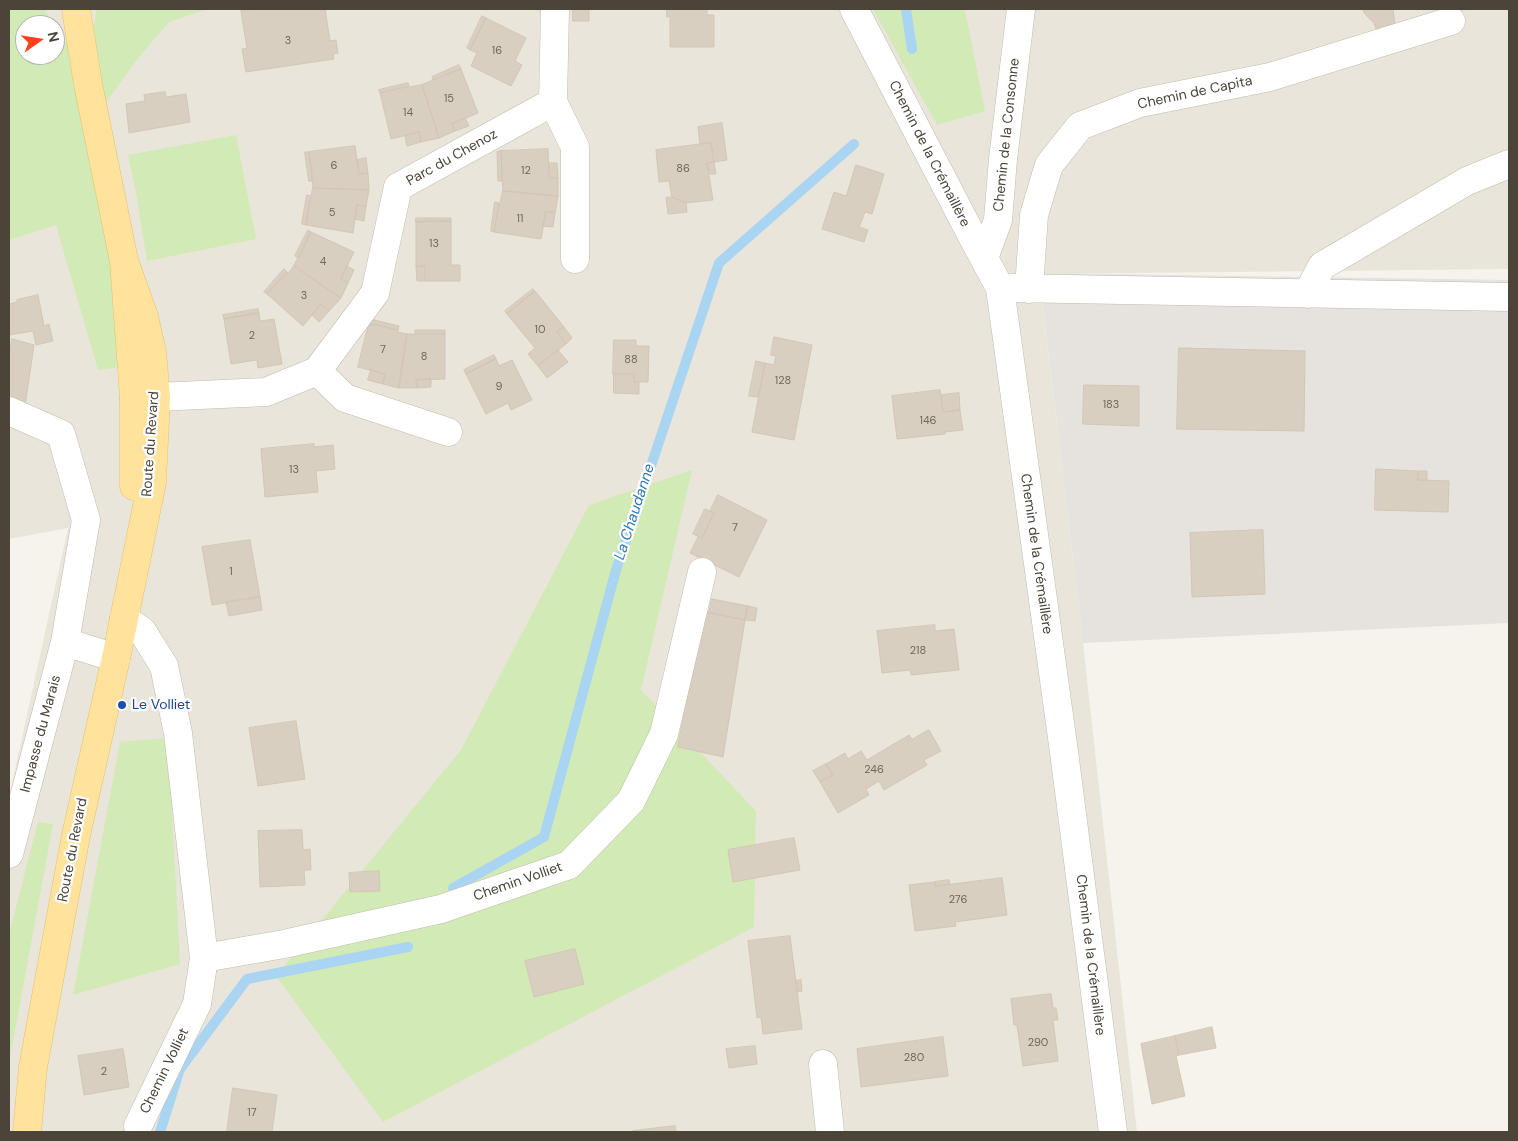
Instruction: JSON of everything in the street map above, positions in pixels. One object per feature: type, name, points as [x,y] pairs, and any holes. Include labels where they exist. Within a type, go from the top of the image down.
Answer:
[{"type":"main road","name":"Route du Revard","points":[[26,1132],[33,1067],[67,881],[152,482],[145,397],[152,352],[144,317],[124,261],[88,84],[76,9]]},
{"type":"street","points":[[555,9],[554,102],[575,147],[575,259]]},
{"type":"street","name":"Chemin de la Crémaillère","points":[[854,9],[1000,288],[1113,1132]]},
{"type":"street","name":"Chemin de la Consonne","points":[[984,258],[998,220],[1003,159],[1021,9]]},
{"type":"street","name":"Chemin de Capita","points":[[1029,289],[1034,215],[1049,165],[1080,126],[1140,103],[1270,77],[1452,21]]},
{"type":"street","name":"Parc du Chenoz","points":[[318,371],[375,293],[398,187],[554,102]]},
{"type":"street","points":[[1307,294],[1322,266],[1467,181],[1509,164]]},
{"type":"street","points":[[1000,288],[1509,297]]},
{"type":"street","points":[[145,397],[266,392],[318,371],[345,398],[448,432]]},
{"type":"street","name":"Impasse du Marais","points":[[9,411],[60,434],[86,520],[65,642],[10,844]]},
{"type":"street","name":"Chemin Volliet","points":[[204,958],[284,944],[441,909],[569,864],[631,801],[664,734],[702,572]]},
{"type":"street","name":"Chemin Volliet","points":[[124,619],[142,631],[164,666],[178,733],[204,958],[197,1004],[138,1126]]},
{"type":"street","points":[[65,642],[116,658]]},
{"type":"street","points":[[823,1064],[830,1132]]},
{"type":"shaded area","points":[[9,9],[1509,9],[1509,269],[1039,274],[1083,643],[1137,1132],[9,1132],[9,797],[68,528],[9,539]]},
{"type":"shaded area","points":[[1039,273],[1509,280],[1509,623],[1083,643]]},
{"type":"green space","points":[[9,9],[44,9],[48,15],[15,15],[15,65],[65,65],[65,40],[70,47],[90,45],[97,9],[208,9],[169,22],[138,58],[89,126],[126,366],[98,370],[56,225],[9,240]]},
{"type":"green space","points":[[873,9],[965,9],[985,111],[937,125]]},
{"type":"green space","points":[[236,135],[256,239],[147,261],[128,155]]},
{"type":"green space","points":[[692,470],[641,690],[756,811],[754,927],[383,1122],[276,976],[461,750],[589,505]]},
{"type":"green space","points":[[168,738],[180,964],[73,995],[120,742]]},
{"type":"green space","points":[[38,822],[53,824],[9,1063],[9,934]]},
{"type":"building","points":[[258,9],[325,9],[330,41],[336,40],[338,53],[333,54],[334,59],[246,72],[242,49],[247,48],[241,11]]},
{"type":"building","points":[[573,9],[589,9],[589,21],[573,21]]},
{"type":"building","points":[[667,9],[707,9],[707,15],[714,15],[714,47],[670,47],[670,16],[667,17]]},
{"type":"building","points":[[1364,9],[1393,9],[1395,25],[1378,34],[1374,23],[1364,13]]},
{"type":"building","points":[[482,16],[486,18],[470,50],[467,48]]},
{"type":"building","points":[[486,18],[526,38],[515,61],[522,65],[511,86],[471,66],[477,53],[470,50]]},
{"type":"building","points":[[459,65],[461,69],[433,80],[432,77]]},
{"type":"building","points":[[461,69],[478,113],[452,124],[455,131],[439,138],[422,85]]},
{"type":"building","points":[[408,83],[409,86],[380,93],[379,90]]},
{"type":"building","points":[[422,85],[439,138],[421,142],[419,132],[391,139],[380,93]]},
{"type":"building","points":[[165,92],[166,97],[186,94],[190,122],[129,133],[126,104],[145,101],[144,95]]},
{"type":"building","points":[[465,118],[469,126],[455,131],[452,124]]},
{"type":"building","points":[[722,123],[727,160],[714,162],[711,143],[700,144],[698,127]]},
{"type":"building","points":[[419,132],[421,142],[407,146],[405,136]]},
{"type":"building","points":[[711,143],[714,162],[707,163],[713,200],[686,203],[672,197],[669,181],[659,182],[656,150]]},
{"type":"building","points":[[355,146],[359,174],[368,173],[369,190],[313,188],[309,152]]},
{"type":"building","points":[[548,149],[549,178],[558,178],[558,196],[503,191],[501,151]]},
{"type":"building","points":[[501,151],[502,181],[498,181],[497,152]]},
{"type":"building","points":[[305,152],[309,152],[313,181],[309,181]]},
{"type":"building","points":[[366,158],[368,173],[359,174],[357,160]]},
{"type":"building","points":[[714,162],[716,174],[709,174],[707,163]]},
{"type":"building","points":[[549,163],[557,163],[558,178],[549,178]]},
{"type":"building","points":[[856,165],[884,174],[872,214],[865,212],[859,227],[868,230],[864,242],[822,229],[834,192],[846,196]]},
{"type":"building","points":[[313,188],[369,190],[366,206],[357,205],[353,233],[306,225]]},
{"type":"building","points":[[503,191],[558,196],[555,213],[546,211],[541,239],[494,232]]},
{"type":"building","points":[[307,195],[311,196],[306,225],[302,224]]},
{"type":"building","points":[[672,197],[686,203],[687,212],[668,214],[666,198]]},
{"type":"building","points":[[495,202],[499,203],[494,232],[491,231]]},
{"type":"building","points":[[357,205],[366,206],[364,221],[355,219]]},
{"type":"building","points":[[546,211],[555,213],[553,227],[543,226]]},
{"type":"building","points":[[416,218],[451,218],[451,221],[416,222]]},
{"type":"building","points":[[451,221],[451,265],[460,265],[460,281],[425,281],[425,266],[416,267],[416,222]]},
{"type":"building","points":[[308,230],[311,232],[299,258],[295,256]]},
{"type":"building","points":[[311,232],[354,252],[341,279],[348,283],[341,298],[294,266]]},
{"type":"building","points":[[294,266],[341,298],[329,311],[321,304],[303,326],[267,294]]},
{"type":"building","points":[[347,266],[354,270],[348,283],[341,279]]},
{"type":"building","points":[[425,266],[425,281],[417,281],[416,267]]},
{"type":"building","points":[[284,269],[287,272],[267,294],[264,292]]},
{"type":"building","points":[[533,289],[535,291],[507,314],[505,311]]},
{"type":"building","points":[[535,291],[564,327],[557,332],[566,344],[538,366],[528,354],[535,348],[507,314]]},
{"type":"building","points":[[38,295],[44,326],[49,324],[53,341],[36,345],[33,331],[9,335],[9,304]]},
{"type":"building","points":[[321,304],[329,311],[319,322],[312,315]]},
{"type":"building","points":[[258,309],[259,313],[224,319],[223,315]]},
{"type":"building","points":[[259,313],[260,321],[274,319],[282,364],[258,368],[257,360],[231,364],[224,319]]},
{"type":"building","points":[[370,319],[399,326],[398,330],[369,323]]},
{"type":"building","points":[[369,323],[407,334],[399,388],[383,384],[385,374],[358,367]]},
{"type":"building","points":[[564,327],[572,338],[566,344],[557,332]]},
{"type":"building","points":[[415,330],[445,330],[445,334],[416,334]]},
{"type":"building","points":[[407,334],[445,334],[445,379],[416,380],[417,388],[399,388]]},
{"type":"building","points":[[774,337],[812,345],[794,440],[752,432],[765,363],[774,365],[776,356],[771,355]]},
{"type":"building","points":[[12,339],[34,345],[25,406],[9,401],[9,358]]},
{"type":"building","points":[[614,340],[636,340],[636,346],[649,346],[648,382],[634,382],[634,374],[613,374]]},
{"type":"building","points":[[1179,348],[1305,351],[1304,431],[1177,429]]},
{"type":"building","points":[[558,350],[568,362],[547,378],[538,366]]},
{"type":"building","points":[[494,355],[496,359],[466,374],[464,370]]},
{"type":"building","points":[[496,359],[499,366],[512,360],[532,400],[511,410],[508,403],[486,414],[466,374]]},
{"type":"building","points":[[756,361],[765,363],[758,397],[749,396]]},
{"type":"building","points":[[371,370],[385,374],[383,384],[368,380]]},
{"type":"building","points":[[614,374],[634,374],[634,382],[639,382],[639,394],[614,393]]},
{"type":"building","points":[[431,379],[431,387],[417,388],[416,380]]},
{"type":"building","points":[[1084,385],[1139,386],[1139,426],[1083,424]]},
{"type":"building","points":[[940,390],[943,412],[960,410],[963,430],[945,432],[945,434],[897,439],[892,396]]},
{"type":"building","points":[[959,393],[960,410],[943,412],[941,395]]},
{"type":"building","points":[[314,444],[314,447],[333,445],[335,469],[316,471],[318,492],[265,497],[261,449]]},
{"type":"building","points":[[1376,469],[1418,471],[1418,480],[1449,481],[1448,512],[1375,510]]},
{"type":"building","points":[[1418,471],[1427,471],[1427,481],[1418,480]]},
{"type":"building","points":[[718,495],[767,520],[739,577],[690,553],[698,537],[702,538],[714,513],[710,511]]},
{"type":"building","points":[[705,509],[714,513],[702,538],[693,534]]},
{"type":"building","points":[[1263,530],[1265,594],[1192,597],[1190,533]]},
{"type":"building","points":[[250,540],[260,597],[212,605],[202,547]]},
{"type":"building","points":[[260,597],[262,610],[229,616],[226,602]]},
{"type":"building","points":[[712,599],[748,606],[745,620],[709,613]]},
{"type":"building","points":[[748,606],[757,608],[755,621],[745,620]]},
{"type":"building","points":[[704,611],[745,620],[723,757],[678,747]]},
{"type":"building","points":[[935,625],[935,631],[954,629],[959,670],[911,675],[910,670],[882,673],[877,631]]},
{"type":"building","points":[[296,721],[305,779],[258,786],[249,728]]},
{"type":"building","points":[[929,730],[941,751],[924,760],[927,765],[884,790],[879,781],[866,789],[869,795],[838,813],[820,782],[833,775],[826,764],[845,753],[848,759],[861,751],[867,760],[909,735],[912,739]]},
{"type":"building","points":[[826,764],[833,775],[820,782],[813,771]]},
{"type":"building","points":[[302,830],[303,850],[310,849],[311,870],[304,870],[305,885],[260,887],[258,831]]},
{"type":"building","points":[[794,838],[800,870],[733,882],[728,850]]},
{"type":"building","points":[[379,871],[380,891],[350,892],[349,873]]},
{"type":"building","points":[[1002,878],[1007,915],[955,922],[956,926],[915,931],[909,885],[935,882],[935,886]]},
{"type":"building","points":[[949,880],[950,884],[935,886],[935,882]]},
{"type":"building","points":[[790,936],[802,1029],[763,1034],[761,1017],[757,1018],[748,941]]},
{"type":"building","points":[[575,949],[584,984],[534,997],[525,961]]},
{"type":"building","points":[[801,980],[802,991],[797,992],[796,981]]},
{"type":"building","points":[[1051,994],[1053,1008],[1056,1008],[1058,1020],[1053,1020],[1058,1061],[1023,1066],[1017,1025],[1014,1025],[1011,999]]},
{"type":"building","points":[[1212,1027],[1216,1048],[1179,1055],[1175,1036]]},
{"type":"building","points":[[1175,1036],[1179,1055],[1176,1056],[1185,1096],[1152,1104],[1141,1044]]},
{"type":"building","points":[[943,1037],[948,1076],[861,1087],[857,1049]]},
{"type":"building","points":[[755,1046],[757,1064],[729,1068],[726,1049]]},
{"type":"building","points":[[123,1049],[129,1087],[84,1095],[78,1056]]},
{"type":"building","points":[[233,1088],[277,1095],[272,1132],[227,1132]]},
{"type":"building","points":[[675,1126],[676,1132],[633,1132],[633,1131]]},
{"type":"waterway","name":"La Chaudanne","points":[[906,9],[912,49]]},
{"type":"waterway","name":"La Chaudanne","points":[[453,888],[544,837],[616,570],[719,263],[854,144]]},
{"type":"waterway","points":[[160,1132],[180,1069],[247,979],[408,947]]},
{"type":"place","name":"Le Volliet","points":[[122,705]]}]
